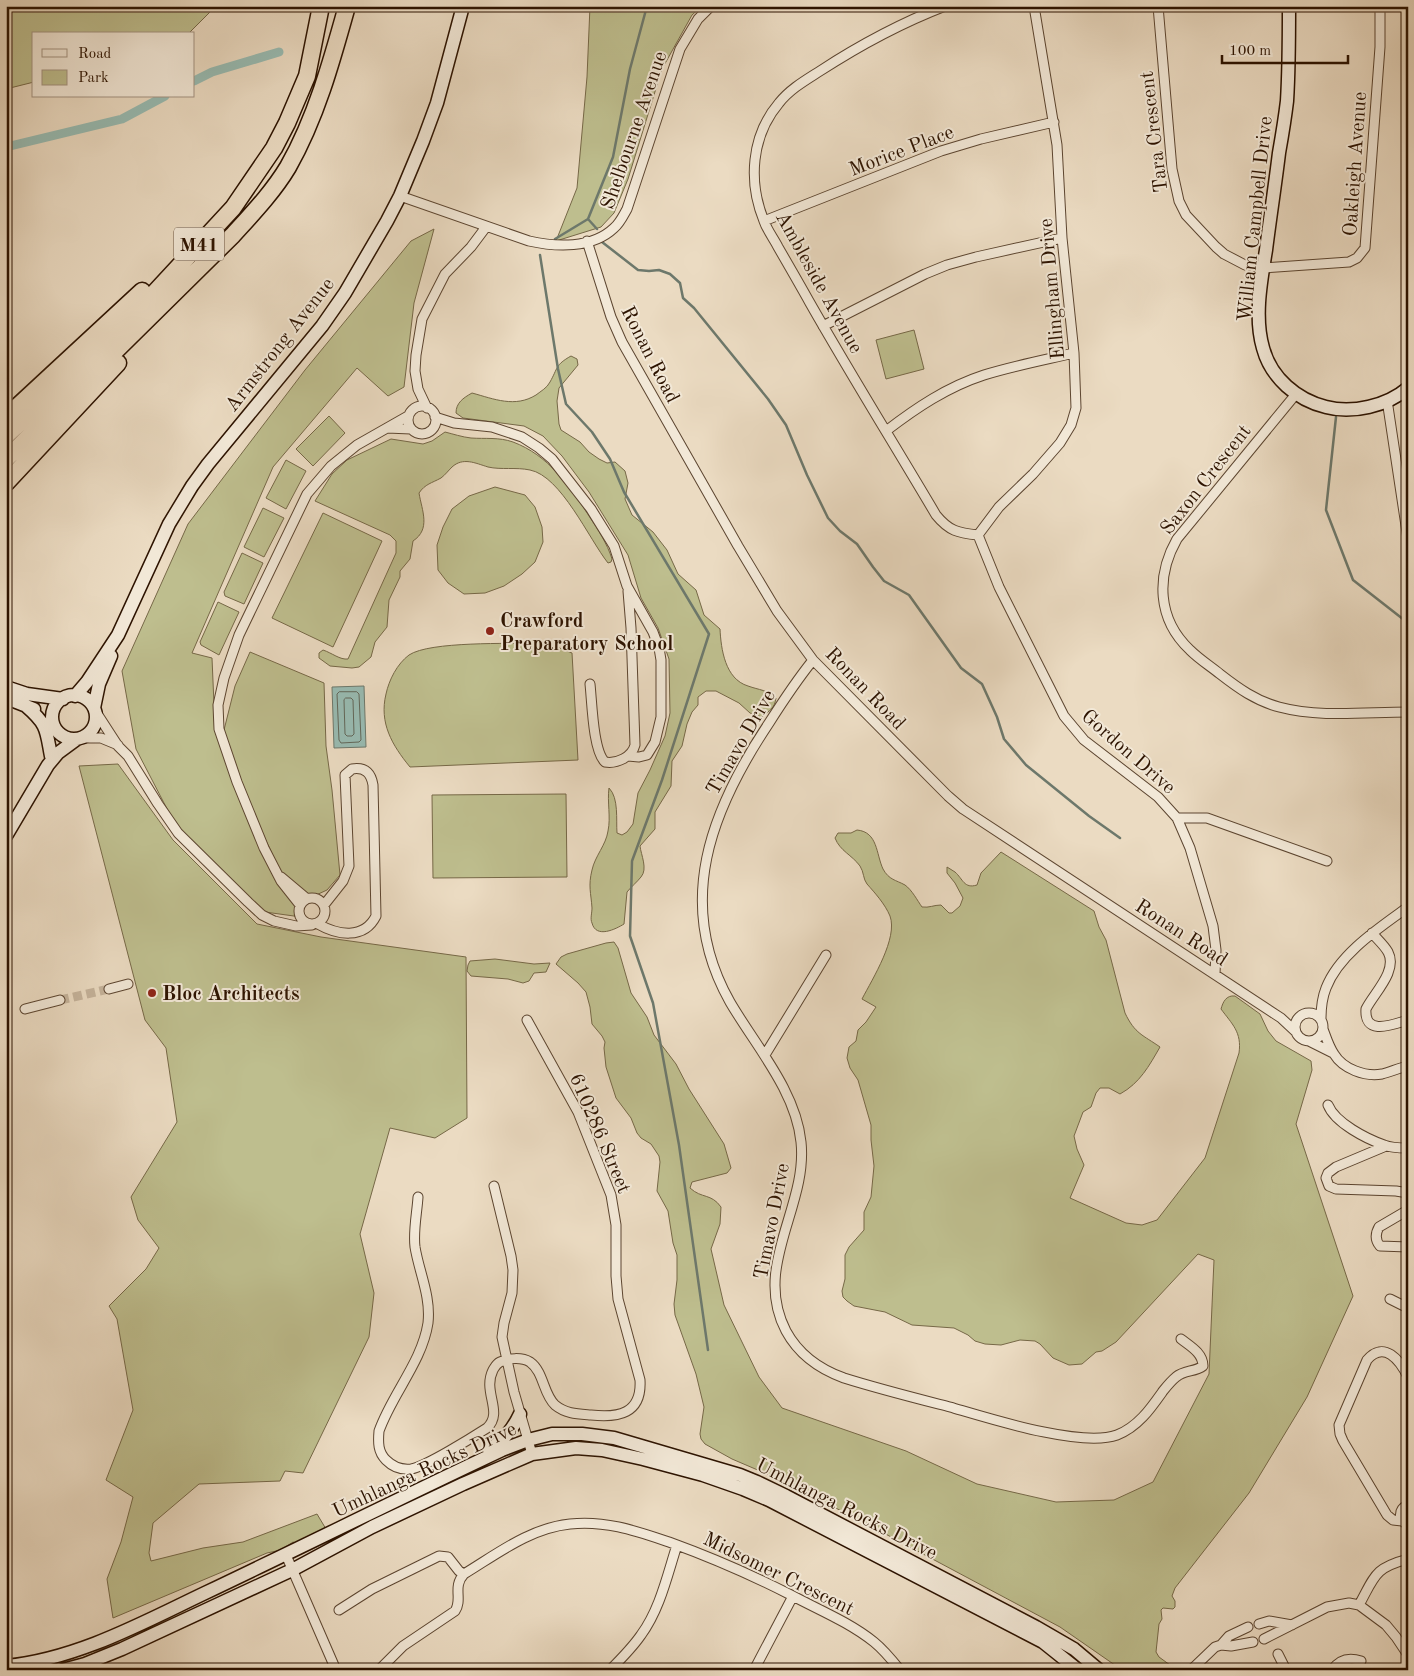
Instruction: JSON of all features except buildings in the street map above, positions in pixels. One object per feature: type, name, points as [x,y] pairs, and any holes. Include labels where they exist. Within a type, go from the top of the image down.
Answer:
[{"type":"highway","name":"M41","points":[[6,436],[132,317],[233,208],[274,148],[287,123],[307,76],[321,6]]},
{"type":"highway","name":"M41","points":[[6,459],[233,235],[260,205],[287,168],[302,138],[323,86],[347,6]]},
{"type":"highway","points":[[6,417],[233,208]]},
{"type":"highway","points":[[6,483],[74,411],[233,235]]},
{"type":"main road","name":"Armstrong Avenue","points":[[95,710],[98,684],[112,654],[118,635],[177,509],[208,464],[322,326],[372,248],[400,196],[437,103],[463,6]]},
{"type":"main road","name":"William Campbell Drive","points":[[1289,6],[1287,101],[1263,268],[1259,316],[1263,348],[1277,375],[1289,389],[1318,405],[1333,409],[1368,406],[1387,400],[1408,388]]},
{"type":"main road","name":"Armstrong Avenue","points":[[69,697],[87,682],[118,635]]},
{"type":"main road","points":[[6,687],[27,694],[86,699],[95,710],[95,725],[92,730],[58,753],[50,761],[6,836]]},
{"type":"main road","points":[[50,761],[54,726],[53,712],[55,707],[69,697]]},
{"type":"main road","points":[[6,698],[44,715],[65,737],[80,738]]},
{"type":"main road","points":[[26,706],[42,721],[46,728],[50,761]]},
{"type":"main road","points":[[462,1468],[501,1441],[512,1430],[520,1414]]},
{"type":"main road","name":"Umhlanga Rocks Drive","points":[[6,1666],[47,1658],[124,1632],[502,1450],[528,1440],[552,1434],[582,1434],[614,1438],[757,1482],[1036,1626],[1074,1650],[1099,1670]]},
{"type":"main road","name":"Umhlanga Rocks Drive","points":[[64,1670],[85,1664],[122,1649],[292,1570],[372,1528],[493,1470],[532,1454],[576,1448],[602,1450],[643,1458],[703,1475],[769,1500],[1036,1638],[1058,1652],[1078,1670]]},
{"type":"street","name":"Shelbourne Avenue","points":[[400,196],[486,227],[545,245],[566,246],[608,234],[620,222],[627,209],[680,49],[698,19],[711,6]]},
{"type":"street","name":"Ambleside Avenue","points":[[945,6],[912,19],[843,56],[795,88],[779,103],[767,120],[754,158],[753,176],[764,221],[823,326],[943,523],[948,528],[960,533],[978,535]]},
{"type":"street","name":"Ellingham Drive","points":[[978,535],[999,507],[1050,456],[1071,426],[1076,408],[1074,353],[1062,238],[1059,169],[1054,122],[1034,6]]},
{"type":"street","name":"Tara Crescent","points":[[1158,6],[1172,169],[1179,201],[1192,222],[1220,251],[1245,264],[1263,268]]},
{"type":"street","name":"Oakleigh Avenue","points":[[1263,268],[1349,262],[1357,258],[1365,248],[1380,47],[1380,6]]},
{"type":"street","name":"Morice Place","points":[[764,221],[940,151],[1054,122]]},
{"type":"street","points":[[427,408],[418,389],[415,371],[422,320],[425,311],[446,274],[471,247],[486,227]]},
{"type":"street","points":[[823,326],[925,274],[947,265],[1062,238]]},
{"type":"street","name":"Ronan Road","points":[[587,241],[611,317],[636,368],[759,581],[787,626],[813,660],[963,809],[1281,1018],[1296,1032]]},
{"type":"street","points":[[886,431],[926,403],[968,381],[1074,353]]},
{"type":"street","points":[[303,902],[285,887],[264,848],[237,782],[220,729],[218,705],[224,678],[239,635],[307,494],[331,466],[357,445],[387,428],[411,413],[420,407],[427,408],[433,412],[434,422],[431,430],[425,434],[418,434],[412,430],[408,423],[411,413],[418,389]]},
{"type":"street","name":"Saxon Crescent","points":[[1296,394],[1177,539],[1163,576],[1162,594],[1166,612],[1176,632],[1190,650],[1232,683],[1266,703],[1312,712],[1357,714],[1408,712]]},
{"type":"street","points":[[1387,400],[1408,539]]},
{"type":"street","points":[[434,422],[484,426],[522,437],[539,448],[552,458],[592,509],[614,546],[627,586],[655,636],[661,660],[661,717],[653,747],[647,755],[639,757],[628,756]]},
{"type":"street","points":[[387,428],[412,430]]},
{"type":"street","name":"Gordon Drive","points":[[978,535],[999,588],[1064,716],[1084,740],[1158,797],[1177,818],[1190,848],[1213,926],[1216,950],[1215,974]]},
{"type":"street","points":[[590,684],[596,734],[602,759],[610,763],[628,756],[633,751],[635,745],[631,628],[627,586]]},
{"type":"street","name":"Timavo Drive","points":[[813,660],[761,734],[734,781],[709,846],[702,884],[705,930],[714,967],[731,1003],[765,1055],[792,1108],[800,1132],[802,1155],[799,1178],[774,1278],[775,1299],[780,1317],[789,1336],[805,1356],[820,1367],[863,1384],[1033,1429],[1068,1436],[1099,1438],[1117,1435],[1132,1426],[1150,1409],[1176,1377],[1185,1372],[1200,1369],[1203,1366],[1200,1354],[1180,1339]]},
{"type":"street","points":[[95,710],[118,746],[128,756],[178,833],[262,914],[274,921],[296,926],[315,924],[326,915],[321,902],[312,898],[303,902],[299,911],[300,917],[307,924],[315,924],[341,933],[351,934],[362,930],[374,919],[376,912],[372,780],[366,770],[358,768],[346,772],[344,781],[349,866],[343,881],[336,890],[321,902]]},
{"type":"street","points":[[80,738],[101,738],[118,746]]},
{"type":"street","points":[[1177,818],[1207,818],[1327,861]]},
{"type":"street","points":[[1408,907],[1372,933],[1344,961],[1326,987],[1321,1019],[1333,1053],[1338,1060],[1352,1069],[1370,1074],[1381,1074],[1408,1066]]},
{"type":"street","points":[[284,922],[300,917]]},
{"type":"street","points":[[1372,933],[1388,952],[1390,964],[1382,983],[1366,1009],[1366,1014],[1373,1025],[1378,1027],[1385,1027],[1408,1020]]},
{"type":"street","points":[[765,1055],[826,955]]},
{"type":"street","points":[[109,989],[128,984]]},
{"type":"street","points":[[25,1009],[60,1000]]},
{"type":"street","points":[[1322,1003],[1297,1019],[1295,1023],[1296,1032],[1301,1038],[1333,1053]]},
{"type":"street","points":[[1308,1012],[1316,1014],[1321,1019]]},
{"type":"street","points":[[1281,1018],[1297,1019]]},
{"type":"street","name":"610286 Street","points":[[507,1359],[524,1360],[533,1365],[552,1402],[568,1412],[605,1417],[621,1415],[635,1403],[640,1393],[640,1380],[618,1299],[616,1225],[611,1195],[578,1112],[527,1020]]},
{"type":"street","points":[[1309,1041],[1317,1039],[1323,1029]]},
{"type":"street","points":[[1328,1105],[1332,1113],[1346,1125],[1386,1146],[1408,1148]]},
{"type":"street","points":[[1386,1146],[1336,1167],[1328,1173],[1327,1182],[1329,1186],[1336,1189],[1408,1193]]},
{"type":"street","points":[[494,1186],[513,1270],[512,1293],[502,1334],[520,1414],[532,1454]]},
{"type":"street","points":[[418,1197],[414,1240],[427,1297],[428,1323],[417,1356],[379,1431],[378,1444],[384,1457],[393,1466],[416,1468],[487,1428],[493,1421],[494,1414],[489,1389],[490,1376],[496,1364],[507,1359]]},
{"type":"street","points":[[1408,1210],[1379,1227],[1376,1237],[1380,1246],[1408,1247]]},
{"type":"street","points":[[1390,1299],[1408,1308]]},
{"type":"street","points":[[1405,1523],[1393,1520],[1387,1515],[1343,1441],[1338,1426],[1370,1356],[1385,1352],[1394,1356],[1401,1363],[1408,1376]]},
{"type":"street","points":[[1405,1523],[1400,1515],[1401,1511],[1408,1505]]},
{"type":"street","name":"Midsomer Crescent","points":[[464,1574],[512,1544],[547,1529],[589,1522],[608,1524],[642,1533],[731,1565],[827,1613],[862,1634],[880,1647],[900,1670]]},
{"type":"street","points":[[610,1670],[649,1624],[663,1590],[677,1545]]},
{"type":"street","points":[[286,1555],[336,1670]]},
{"type":"street","points":[[339,1610],[372,1589],[439,1556],[448,1557],[459,1571],[464,1574],[457,1586],[458,1606],[455,1612],[403,1646],[378,1670]]},
{"type":"street","points":[[1359,1605],[1379,1571],[1390,1564],[1408,1559]]},
{"type":"street","points":[[754,1670],[792,1596]]},
{"type":"street","points":[[1264,1638],[1327,1607],[1349,1603],[1359,1605],[1386,1624],[1408,1655]]},
{"type":"street","points":[[1259,1624],[1269,1621],[1292,1625]]},
{"type":"street","points":[[1191,1670],[1229,1636],[1248,1627]]},
{"type":"street","points":[[1222,1644],[1231,1646],[1253,1642]]},
{"type":"street","points":[[1278,1654],[1286,1670]]},
{"type":"street","points":[[1332,1670],[1339,1662],[1348,1658],[1361,1661]]},
{"type":"green space","points":[[6,6],[216,6],[190,32],[32,32],[32,82],[6,89]]},
{"type":"green space","points":[[590,6],[702,6],[692,15],[662,69],[628,179],[614,213],[601,227],[556,241],[577,188],[587,77]]},
{"type":"green space","points":[[434,229],[414,303],[404,387],[388,396],[357,368],[273,467],[192,653],[212,658],[215,728],[235,785],[301,917],[265,912],[178,830],[136,749],[122,671],[188,524],[305,370],[411,241]]},
{"type":"green space","points":[[914,330],[924,369],[886,379],[876,340]]},
{"type":"green space","points":[[571,356],[577,359],[578,365],[559,388],[557,401],[561,430],[580,442],[599,459],[607,463],[615,462],[625,471],[628,483],[625,499],[632,515],[653,532],[667,550],[678,574],[696,590],[704,615],[720,629],[723,654],[729,670],[740,682],[767,692],[776,698],[773,707],[762,717],[750,713],[739,703],[716,691],[706,691],[698,697],[698,705],[692,712],[687,724],[682,746],[672,761],[671,786],[655,812],[655,829],[640,846],[644,870],[641,877],[627,892],[624,924],[602,932],[594,928],[591,921],[590,881],[593,865],[608,831],[609,788],[616,803],[617,833],[622,835],[633,824],[638,793],[665,736],[670,713],[669,659],[658,628],[641,598],[628,555],[589,492],[562,456],[543,436],[524,426],[463,418],[456,413],[457,406],[461,401],[472,393],[496,400],[512,402],[528,399],[546,388],[559,364]]},
{"type":"green space","points":[[329,416],[345,433],[313,466],[296,449]]},
{"type":"green space","points":[[445,432],[471,438],[508,440],[537,455],[557,472],[581,504],[605,542],[612,559],[611,562],[608,563],[600,552],[563,496],[553,484],[541,475],[525,469],[493,468],[469,462],[460,462],[419,493],[424,525],[419,536],[413,541],[410,559],[400,571],[400,577],[389,600],[387,627],[375,642],[371,657],[359,667],[330,666],[319,658],[319,653],[323,650],[348,659],[396,553],[396,541],[390,535],[315,501],[332,474],[347,460],[391,439],[423,444],[432,441]]},
{"type":"green space","points":[[286,460],[306,471],[286,509],[266,498]]},
{"type":"green space","points":[[495,487],[525,495],[535,507],[542,527],[543,542],[535,562],[522,574],[504,586],[485,593],[464,594],[448,583],[438,570],[437,545],[452,509],[469,496]]},
{"type":"green space","points":[[263,508],[284,518],[264,557],[244,547]]},
{"type":"green space","points":[[323,513],[382,541],[333,647],[272,618]]},
{"type":"green space","points":[[242,553],[263,563],[244,604],[225,596],[224,592]]},
{"type":"green space","points":[[218,602],[239,612],[219,655],[201,645],[200,642]]},
{"type":"green space","points":[[538,643],[557,647],[572,653],[578,760],[410,767],[393,742],[384,715],[384,705],[389,683],[397,668],[409,655],[434,647],[452,645]]},
{"type":"green space","points":[[250,652],[324,683],[326,746],[340,875],[327,890],[314,896],[304,894],[282,875],[237,778],[223,734],[235,686]]},
{"type":"green space","points":[[118,764],[173,840],[257,924],[321,937],[466,957],[467,1118],[435,1138],[390,1128],[360,1234],[374,1293],[369,1337],[303,1473],[285,1471],[280,1481],[199,1484],[153,1523],[149,1553],[151,1561],[203,1548],[243,1542],[317,1514],[326,1529],[298,1544],[293,1542],[281,1550],[267,1553],[113,1618],[107,1579],[121,1542],[133,1497],[106,1480],[133,1410],[117,1319],[109,1306],[146,1269],[159,1248],[138,1220],[131,1197],[177,1122],[166,1048],[145,1020],[79,766]]},
{"type":"green space","points":[[566,794],[567,877],[433,878],[432,795]]},
{"type":"green space","points":[[857,830],[864,832],[873,839],[885,873],[890,878],[908,887],[922,907],[941,905],[949,913],[952,913],[960,906],[963,898],[947,873],[947,867],[969,886],[977,885],[981,873],[1001,852],[1094,911],[1106,940],[1125,1013],[1136,1030],[1160,1047],[1148,1067],[1133,1085],[1120,1094],[1109,1088],[1100,1088],[1091,1107],[1083,1112],[1074,1136],[1084,1165],[1070,1198],[1126,1223],[1142,1225],[1157,1220],[1205,1158],[1239,1053],[1238,1034],[1221,1009],[1227,998],[1235,996],[1260,1014],[1268,1031],[1276,1041],[1311,1061],[1312,1070],[1296,1124],[1353,1296],[1307,1397],[1249,1493],[1175,1588],[1172,1596],[1175,1601],[1175,1607],[1173,1609],[1163,1608],[1161,1610],[1162,1619],[1159,1624],[1156,1652],[1159,1657],[1170,1665],[1171,1670],[1122,1670],[1060,1627],[781,1480],[732,1459],[705,1444],[701,1439],[704,1407],[696,1374],[675,1315],[677,1255],[673,1243],[668,1211],[657,1191],[659,1156],[651,1144],[637,1133],[631,1118],[616,1098],[606,1067],[605,1042],[592,1024],[586,992],[556,964],[561,957],[567,954],[606,943],[614,942],[618,948],[631,993],[647,1017],[654,1035],[676,1064],[689,1089],[724,1144],[731,1168],[727,1173],[692,1182],[690,1188],[714,1200],[721,1207],[720,1224],[711,1249],[724,1305],[759,1377],[782,1408],[906,1451],[977,1484],[1056,1502],[1114,1500],[1153,1482],[1209,1374],[1214,1260],[1198,1254],[1116,1342],[1102,1351],[1096,1352],[1082,1364],[1069,1365],[1053,1358],[1035,1341],[1020,1340],[1001,1345],[985,1344],[975,1341],[954,1328],[912,1325],[885,1312],[854,1306],[843,1297],[845,1255],[849,1247],[864,1230],[864,1212],[871,1197],[874,1166],[871,1125],[858,1080],[850,1068],[847,1058],[849,1047],[856,1041],[858,1030],[876,1007],[862,999],[888,946],[892,925],[888,912],[866,882],[860,866],[840,846],[835,838],[838,833],[851,833]]},
{"type":"green space","points":[[495,959],[534,964],[550,963],[546,972],[534,973],[529,981],[523,983],[508,979],[471,976],[467,971],[470,961]]},
{"type":"water","points":[[364,686],[366,747],[334,748],[332,687]]},
{"type":"waterway","points":[[555,239],[588,219],[613,157],[630,69],[647,6]]},
{"type":"waterway","points":[[195,80],[212,72],[279,52]]},
{"type":"waterway","points":[[6,147],[122,119],[161,98]]},
{"type":"waterway","points":[[588,219],[597,229]]},
{"type":"waterway","points":[[602,242],[638,270],[659,270],[670,274],[680,283],[683,298],[694,308],[768,399],[786,425],[828,518],[840,531],[857,544],[884,581],[909,595],[961,668],[982,684],[997,717],[1004,739],[1026,765],[1089,816],[1120,838]]},
{"type":"waterway","points":[[540,255],[558,369],[566,404],[592,432],[610,459],[624,492],[709,634],[662,780],[632,861],[630,936],[653,1003],[679,1145],[708,1350]]},
{"type":"waterway","points":[[1336,417],[1326,510],[1353,580],[1408,623]]},
{"type":"tunnel","points":[[60,1000],[109,989]]},
{"type":"place","name":"Crawford Preparatory School","points":[[490,631]]},
{"type":"place","name":"Bloc Architects","points":[[152,993]]}]
